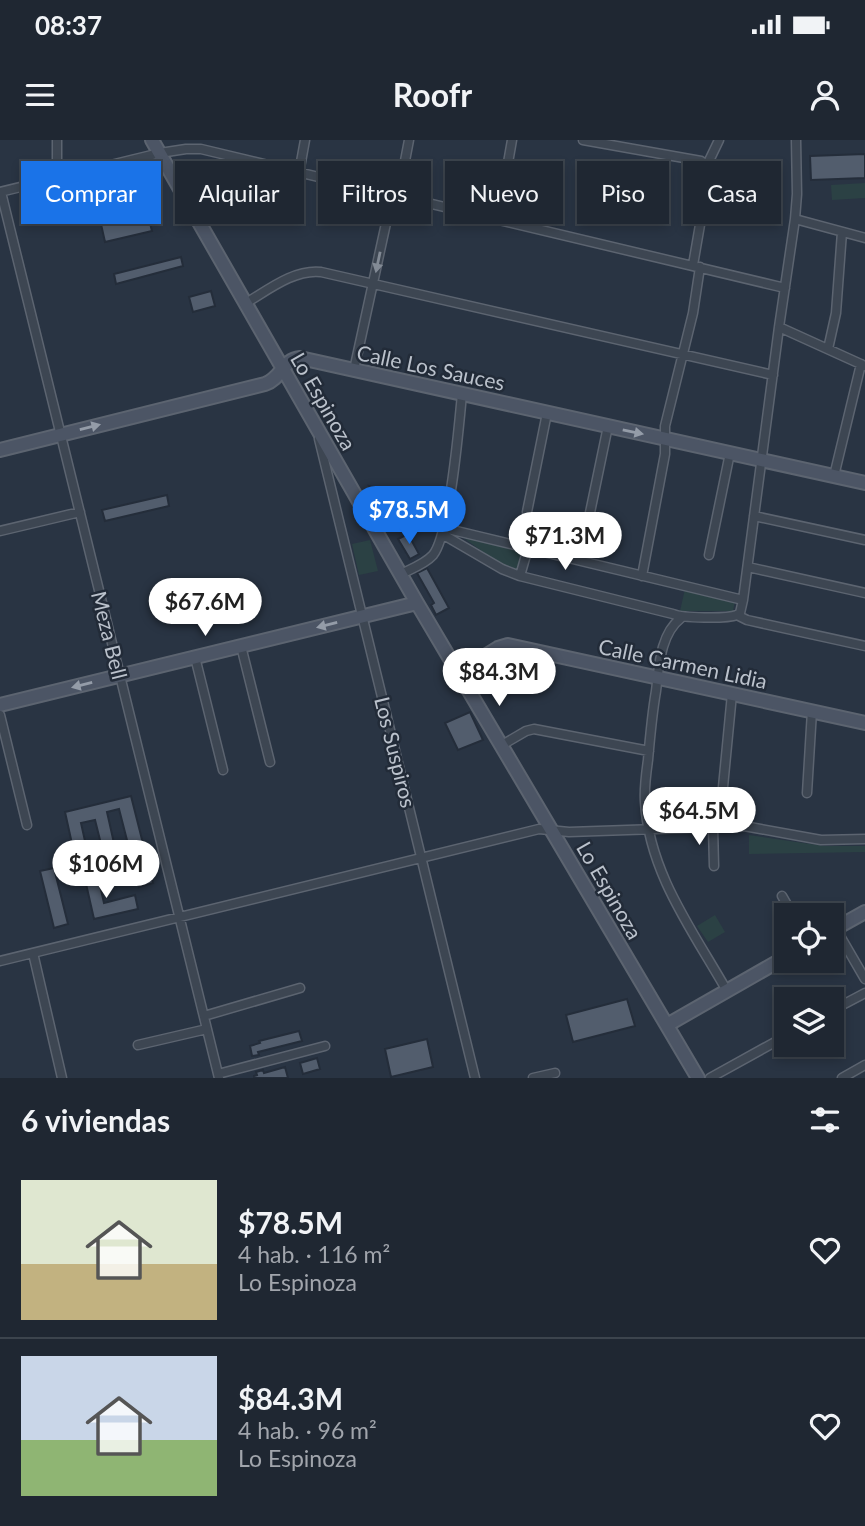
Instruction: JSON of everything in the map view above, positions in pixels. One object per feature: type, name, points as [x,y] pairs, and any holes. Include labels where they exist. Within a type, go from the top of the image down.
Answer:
[{"type":"street","points":[[57,140],[57,161]]},
{"type":"street","name":"Lo Espinoza","points":[[152,140],[417,603],[698,1078]]},
{"type":"street","points":[[210,152],[212,140]]},
{"type":"street","points":[[301,161],[305,140]]},
{"type":"street","points":[[405,161],[409,140]]},
{"type":"street","points":[[508,161],[512,140]]},
{"type":"street","points":[[583,140],[701,161]]},
{"type":"street","points":[[646,152],[648,140]]},
{"type":"street","points":[[709,161],[719,140]]},
{"type":"street","points":[[727,991],[664,881],[656,860],[645,797],[658,677],[667,635],[673,624],[681,618],[730,617],[741,610],[795,219],[796,140]]},
{"type":"street","points":[[127,161],[186,149],[248,161]]},
{"type":"street","points":[[0,192],[21,187]]},
{"type":"street","name":"Meza Bell","points":[[0,192],[219,1076]]},
{"type":"street","points":[[795,219],[865,238]]},
{"type":"street","points":[[354,370],[386,224]]},
{"type":"street","points":[[515,224],[785,288]]},
{"type":"street","points":[[642,576],[665,454],[666,426],[696,299],[702,224]]},
{"type":"street","points":[[828,349],[836,313],[842,232]]},
{"type":"street","points":[[246,303],[291,277],[307,272],[321,272],[773,375]]},
{"type":"street","points":[[779,327],[863,365],[834,476]]},
{"type":"street","name":"Calle Los Sauces","points":[[0,450],[265,384],[275,380],[291,360],[300,358],[865,483]]},
{"type":"street","points":[[401,574],[433,555],[443,531],[462,394]]},
{"type":"street","points":[[527,512],[547,413]]},
{"type":"street","name":"Los Suspiros","points":[[316,426],[475,1078]]},
{"type":"street","points":[[587,527],[608,426]]},
{"type":"street","points":[[709,555],[730,453]]},
{"type":"street","points":[[0,531],[80,512]]},
{"type":"street","points":[[754,516],[865,540]]},
{"type":"street","points":[[443,531],[528,548],[743,600]]},
{"type":"street","points":[[443,531],[502,569],[520,576],[681,618]]},
{"type":"street","points":[[520,576],[528,548]]},
{"type":"street","points":[[748,567],[865,593]]},
{"type":"street","points":[[0,705],[417,603]]},
{"type":"street","points":[[737,615],[747,620],[865,646]]},
{"type":"street","name":"Calle Carmen Lidia","points":[[459,672],[498,648],[508,645],[865,723]]},
{"type":"street","points":[[241,646],[270,762]]},
{"type":"street","points":[[195,657],[223,770]]},
{"type":"street","points":[[723,787],[732,694]]},
{"type":"street","points":[[807,793],[812,711]]},
{"type":"street","points":[[0,715],[27,825]]},
{"type":"street","points":[[502,745],[534,729],[649,751]]},
{"type":"street","points":[[0,961],[535,829],[569,832],[750,826],[821,840],[865,839]]},
{"type":"street","points":[[713,827],[714,866]]},
{"type":"street","points":[[782,896],[786,903]]},
{"type":"street","points":[[844,924],[865,912]]},
{"type":"street","points":[[844,947],[865,979]]},
{"type":"street","points":[[33,953],[62,1078]]},
{"type":"street","points":[[667,1025],[774,964]]},
{"type":"street","points":[[204,1016],[300,988]]},
{"type":"street","points":[[844,1004],[865,993]]},
{"type":"street","points":[[138,1045],[207,1029]]},
{"type":"street","points":[[710,1078],[774,1043]]},
{"type":"street","points":[[219,1076],[326,1046]]},
{"type":"street","points":[[842,1078],[865,1065]]},
{"type":"street","points":[[533,1078],[555,1073]]},
{"type":"green space","points":[[865,183],[865,198],[832,200],[831,185]]},
{"type":"green space","points":[[457,533],[524,550],[518,571],[505,568]]},
{"type":"green space","points":[[370,540],[378,571],[359,575],[352,544]]},
{"type":"green space","points":[[685,589],[735,601],[733,611],[680,611]]},
{"type":"green space","points":[[749,835],[824,846],[865,846],[865,852],[749,854]]},
{"type":"green space","points":[[715,915],[725,932],[708,942],[697,926]]},
{"type":"building","points":[[865,154],[865,178],[811,180],[810,156]]},
{"type":"building","points":[[101,224],[150,224],[152,231],[105,242]]},
{"type":"building","points":[[181,257],[183,266],[116,284],[114,274]]},
{"type":"building","points":[[211,291],[215,306],[193,312],[189,297]]},
{"type":"building","points":[[369,486],[413,497],[410,508],[376,499]]},
{"type":"building","points":[[167,495],[169,506],[105,521],[102,510]]},
{"type":"building","points":[[408,534],[419,554],[410,559],[398,539]]},
{"type":"building","points":[[427,568],[449,608],[436,615],[431,605],[434,603],[417,573]]},
{"type":"building","points":[[492,667],[502,684],[490,691],[481,676]]},
{"type":"building","points":[[470,712],[483,740],[458,750],[445,723]]},
{"type":"building","points":[[131,796],[153,883],[139,887],[119,809],[107,812],[118,861],[106,864],[95,820],[81,823],[87,850],[74,853],[65,812]]},
{"type":"building","points":[[54,868],[68,924],[54,928],[40,871]]},
{"type":"building","points":[[97,872],[104,903],[135,895],[138,909],[94,919],[84,875]]},
{"type":"building","points":[[627,999],[635,1026],[573,1042],[566,1015]]},
{"type":"building","points":[[299,1031],[302,1041],[258,1052],[259,1055],[252,1056],[250,1046],[260,1043],[259,1041]]},
{"type":"building","points":[[427,1039],[433,1067],[391,1077],[385,1049]]},
{"type":"building","points":[[317,1058],[320,1069],[303,1074],[300,1063]]},
{"type":"building","points":[[285,1067],[288,1078],[254,1078],[256,1072],[263,1070],[264,1073]]}]
